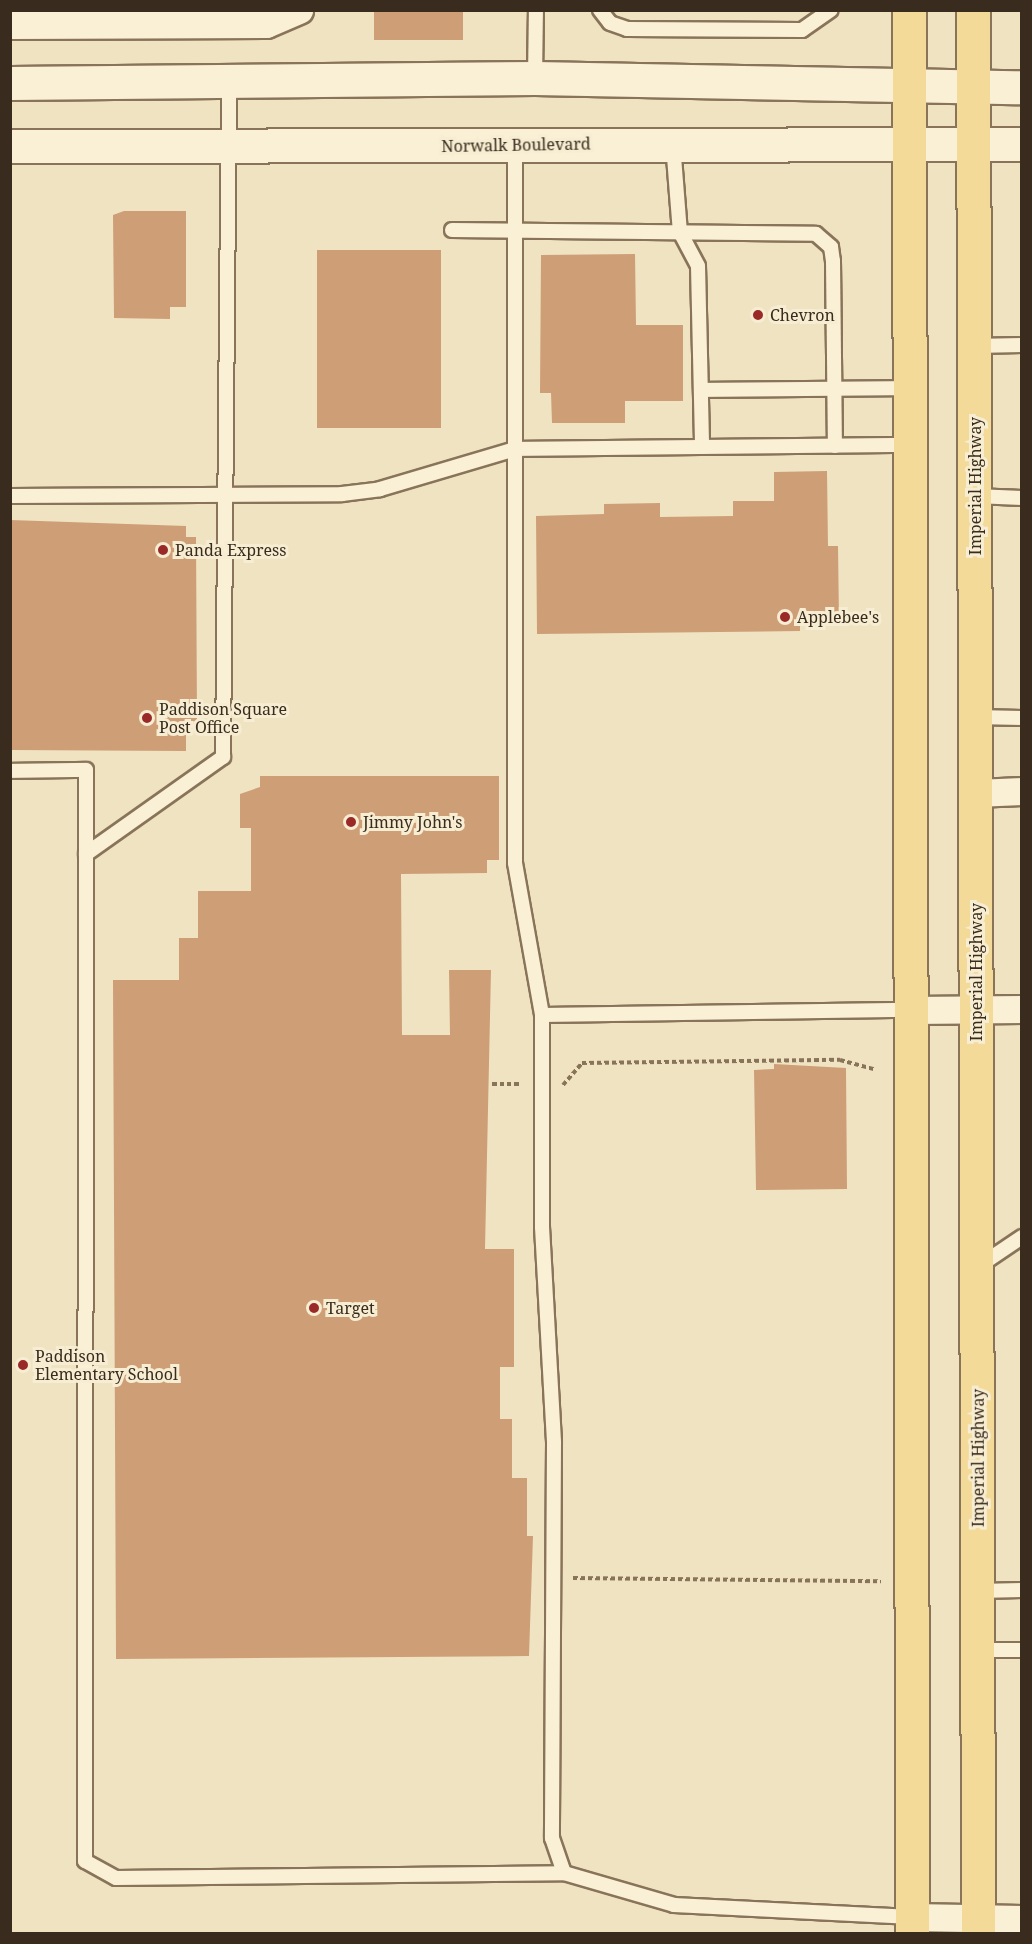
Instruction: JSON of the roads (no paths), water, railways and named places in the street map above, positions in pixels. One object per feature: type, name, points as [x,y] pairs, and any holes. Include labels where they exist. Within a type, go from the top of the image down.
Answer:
[{"type":"main road","points":[[909,10],[912,1925]]},
{"type":"main road","name":"Imperial Highway","points":[[973,10],[978,1927]]},
{"type":"main road","points":[[10,83],[535,78],[1022,87]]},
{"type":"main road","name":"Norwalk Boulevard","points":[[10,146],[230,143],[910,146],[974,143],[1022,144]]},
{"type":"street","points":[[10,25],[266,24],[299,10]]},
{"type":"street","points":[[975,793],[1022,791]]},
{"type":"street","points":[[911,1010],[1022,1009]]},
{"type":"street","points":[[912,1925],[978,1927],[1022,1920]]},
{"type":"lane","points":[[535,78],[536,10]]},
{"type":"lane","points":[[600,10],[610,22],[627,29],[790,30],[813,26],[831,10]]},
{"type":"lane","points":[[86,854],[223,757],[229,81]]},
{"type":"lane","points":[[673,144],[680,232],[698,266],[702,447]]},
{"type":"lane","points":[[515,145],[515,863],[542,1015],[554,1578],[552,1838],[564,1873]]},
{"type":"lane","points":[[452,230],[816,234],[831,247],[835,446]]},
{"type":"lane","points":[[974,346],[1022,345]]},
{"type":"lane","points":[[701,390],[910,388]]},
{"type":"lane","points":[[10,496],[227,494],[380,489],[515,450],[910,445]]},
{"type":"lane","points":[[975,496],[1022,498]]},
{"type":"lane","points":[[975,717],[1022,718]]},
{"type":"lane","points":[[10,771],[86,770],[85,1861],[116,1878],[564,1873],[674,1905],[912,1925]]},
{"type":"lane","points":[[542,1015],[911,1010]]},
{"type":"lane","points":[[977,1267],[1022,1237]]},
{"type":"lane","points":[[978,1591],[1022,1590]]},
{"type":"lane","points":[[978,1650],[1022,1650]]},
{"type":"place","name":"Chevron","points":[[758,315]]},
{"type":"place","name":"Panda Express","points":[[163,550]]},
{"type":"place","name":"Applebee's","points":[[785,617]]},
{"type":"place","name":"Paddison Square Post Office","points":[[147,718]]},
{"type":"place","name":"Jimmy John's","points":[[351,822]]},
{"type":"place","name":"Target","points":[[314,1308]]},
{"type":"place","name":"Paddison Elementary School","points":[[23,1365]]}]
